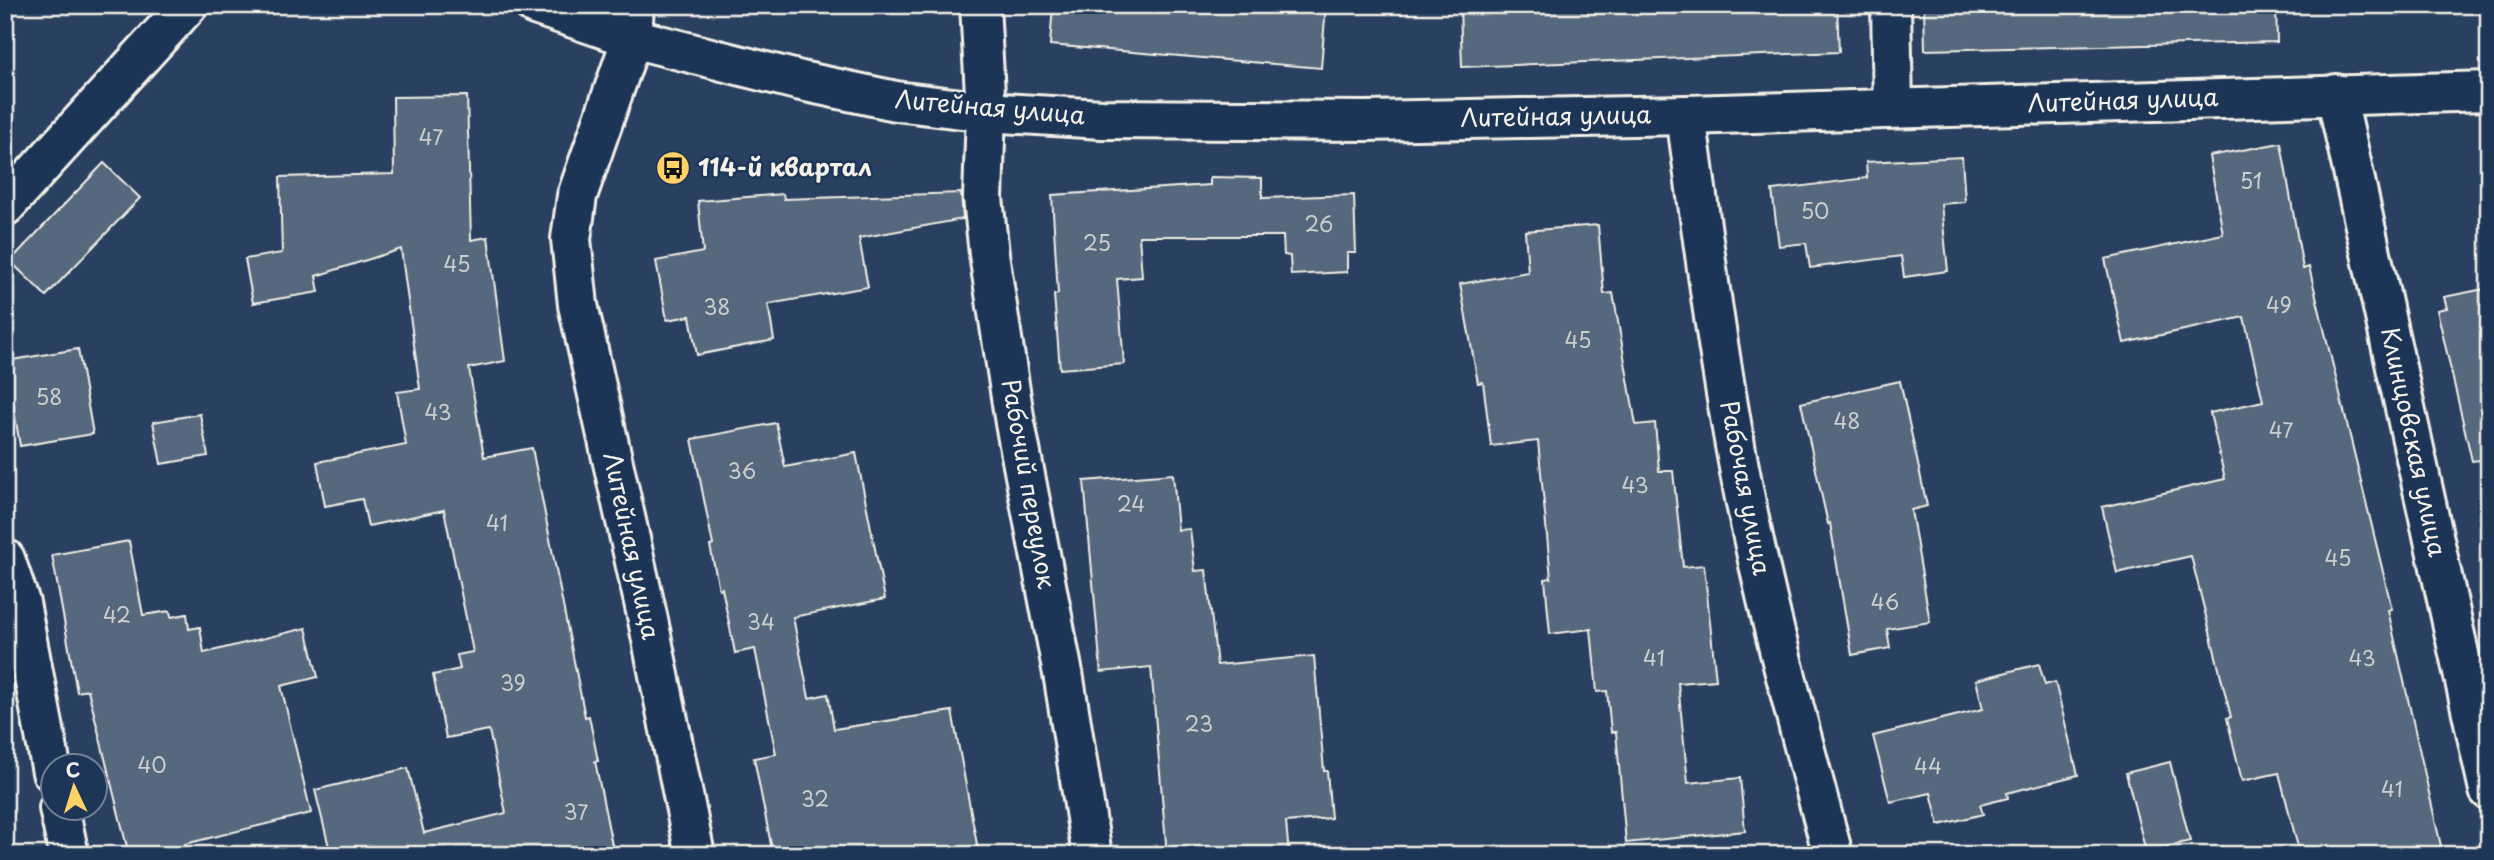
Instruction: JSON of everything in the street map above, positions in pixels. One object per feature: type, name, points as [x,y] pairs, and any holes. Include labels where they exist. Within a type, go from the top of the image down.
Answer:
[{"type":"street","points":[[5,206],[188,5]]},
{"type":"street","name":"Литейная улица","points":[[535,5],[633,21],[800,81],[868,95],[986,112],[1102,118],[1365,121],[1686,115],[2489,91]]},
{"type":"street","name":"Рабочий переулок","points":[[979,5],[986,112],[984,198],[989,254],[1015,423],[1064,679],[1092,855]]},
{"type":"street","points":[[1891,5],[1893,108]]},
{"type":"street","name":"Литейная улица","points":[[633,21],[577,196],[571,239],[578,305],[648,620],[695,855]]},
{"type":"street","name":"Клинцовская улица","points":[[2336,94],[2489,790]]},
{"type":"street","name":"Рабочая улица","points":[[1686,115],[1739,468],[1763,582],[1833,855]]},
{"type":"street","points":[[5,559],[20,603],[48,752]]},
{"type":"street","points":[[63,822],[69,855]]},
{"type":"building","points":[[1053,5],[1326,5],[1321,68],[1050,45]]},
{"type":"building","points":[[1460,5],[1837,5],[1839,52],[1462,67]]},
{"type":"building","points":[[1924,5],[2276,5],[2277,42],[1925,50]]},
{"type":"building","points":[[467,96],[471,240],[488,237],[505,361],[469,368],[484,457],[532,448],[585,717],[589,716],[614,855],[331,855],[315,790],[408,768],[424,833],[506,813],[489,730],[446,738],[433,675],[460,669],[457,655],[473,652],[444,510],[368,526],[362,499],[325,506],[317,462],[406,445],[397,392],[420,389],[401,249],[316,276],[319,292],[253,303],[245,259],[282,253],[280,177],[394,174],[393,97]]},
{"type":"building","points":[[2281,143],[2303,269],[2309,267],[2392,609],[2388,610],[2443,855],[2300,855],[2279,773],[2242,781],[2227,718],[2231,717],[2191,556],[2117,573],[2102,507],[2225,479],[2210,413],[2263,401],[2244,317],[2124,343],[2105,259],[2223,234],[2209,156]]},
{"type":"building","points":[[1962,157],[1965,202],[1941,204],[1948,271],[1904,277],[1901,256],[1810,268],[1806,243],[1779,246],[1772,190],[1867,178],[1866,162]]},
{"type":"building","points":[[104,163],[140,198],[46,296],[10,261]]},
{"type":"building","points":[[1210,177],[1262,178],[1262,198],[1354,195],[1356,253],[1347,253],[1347,272],[1291,275],[1290,256],[1284,255],[1283,236],[1139,236],[1142,277],[1117,279],[1124,364],[1060,369],[1054,295],[1058,294],[1052,195],[1210,185]]},
{"type":"building","points":[[961,193],[963,219],[859,238],[868,287],[768,304],[774,340],[697,355],[690,316],[667,320],[656,261],[703,252],[698,201],[783,194],[784,199]]},
{"type":"building","points":[[1598,225],[1604,294],[1613,293],[1636,425],[1655,423],[1659,471],[1673,471],[1683,567],[1704,565],[1716,680],[1678,683],[1688,783],[1740,778],[1745,831],[1626,843],[1616,732],[1611,732],[1607,691],[1597,692],[1591,629],[1550,634],[1545,579],[1551,578],[1538,441],[1491,446],[1483,382],[1478,383],[1460,284],[1528,272],[1525,231]]},
{"type":"building","points":[[2489,288],[2489,459],[2472,461],[2437,310],[2447,308],[2444,297]]},
{"type":"building","points":[[78,349],[93,434],[20,446],[6,361]]},
{"type":"building","points":[[1900,381],[1927,506],[1911,510],[1930,622],[1887,629],[1890,648],[1852,655],[1830,523],[1828,524],[1801,403]]},
{"type":"building","points":[[200,414],[208,456],[161,464],[153,422]]},
{"type":"building","points":[[776,423],[785,467],[856,453],[885,599],[793,617],[809,698],[828,694],[834,729],[952,711],[979,855],[773,855],[754,758],[776,754],[755,649],[735,653],[722,588],[719,589],[710,546],[713,545],[692,439]]},
{"type":"building","points":[[1173,474],[1178,530],[1190,529],[1195,571],[1206,570],[1217,665],[1314,656],[1331,818],[1286,822],[1289,855],[1167,855],[1151,667],[1101,672],[1084,481]]},
{"type":"building","points":[[129,541],[143,615],[170,611],[171,617],[187,614],[189,629],[200,627],[204,653],[306,628],[318,677],[281,686],[311,813],[185,844],[188,855],[129,855],[108,770],[108,752],[103,752],[88,690],[77,692],[52,555]]},
{"type":"building","points":[[2039,664],[2045,685],[2055,682],[2078,775],[2007,793],[2008,798],[1980,805],[1983,814],[1939,825],[1931,793],[1890,802],[1873,736],[1983,709],[1976,680]]},
{"type":"building","points":[[2170,762],[2190,841],[2146,852],[2126,773]]},
{"type":"place","name":"114-й квартал","points":[[673,168]]}]
